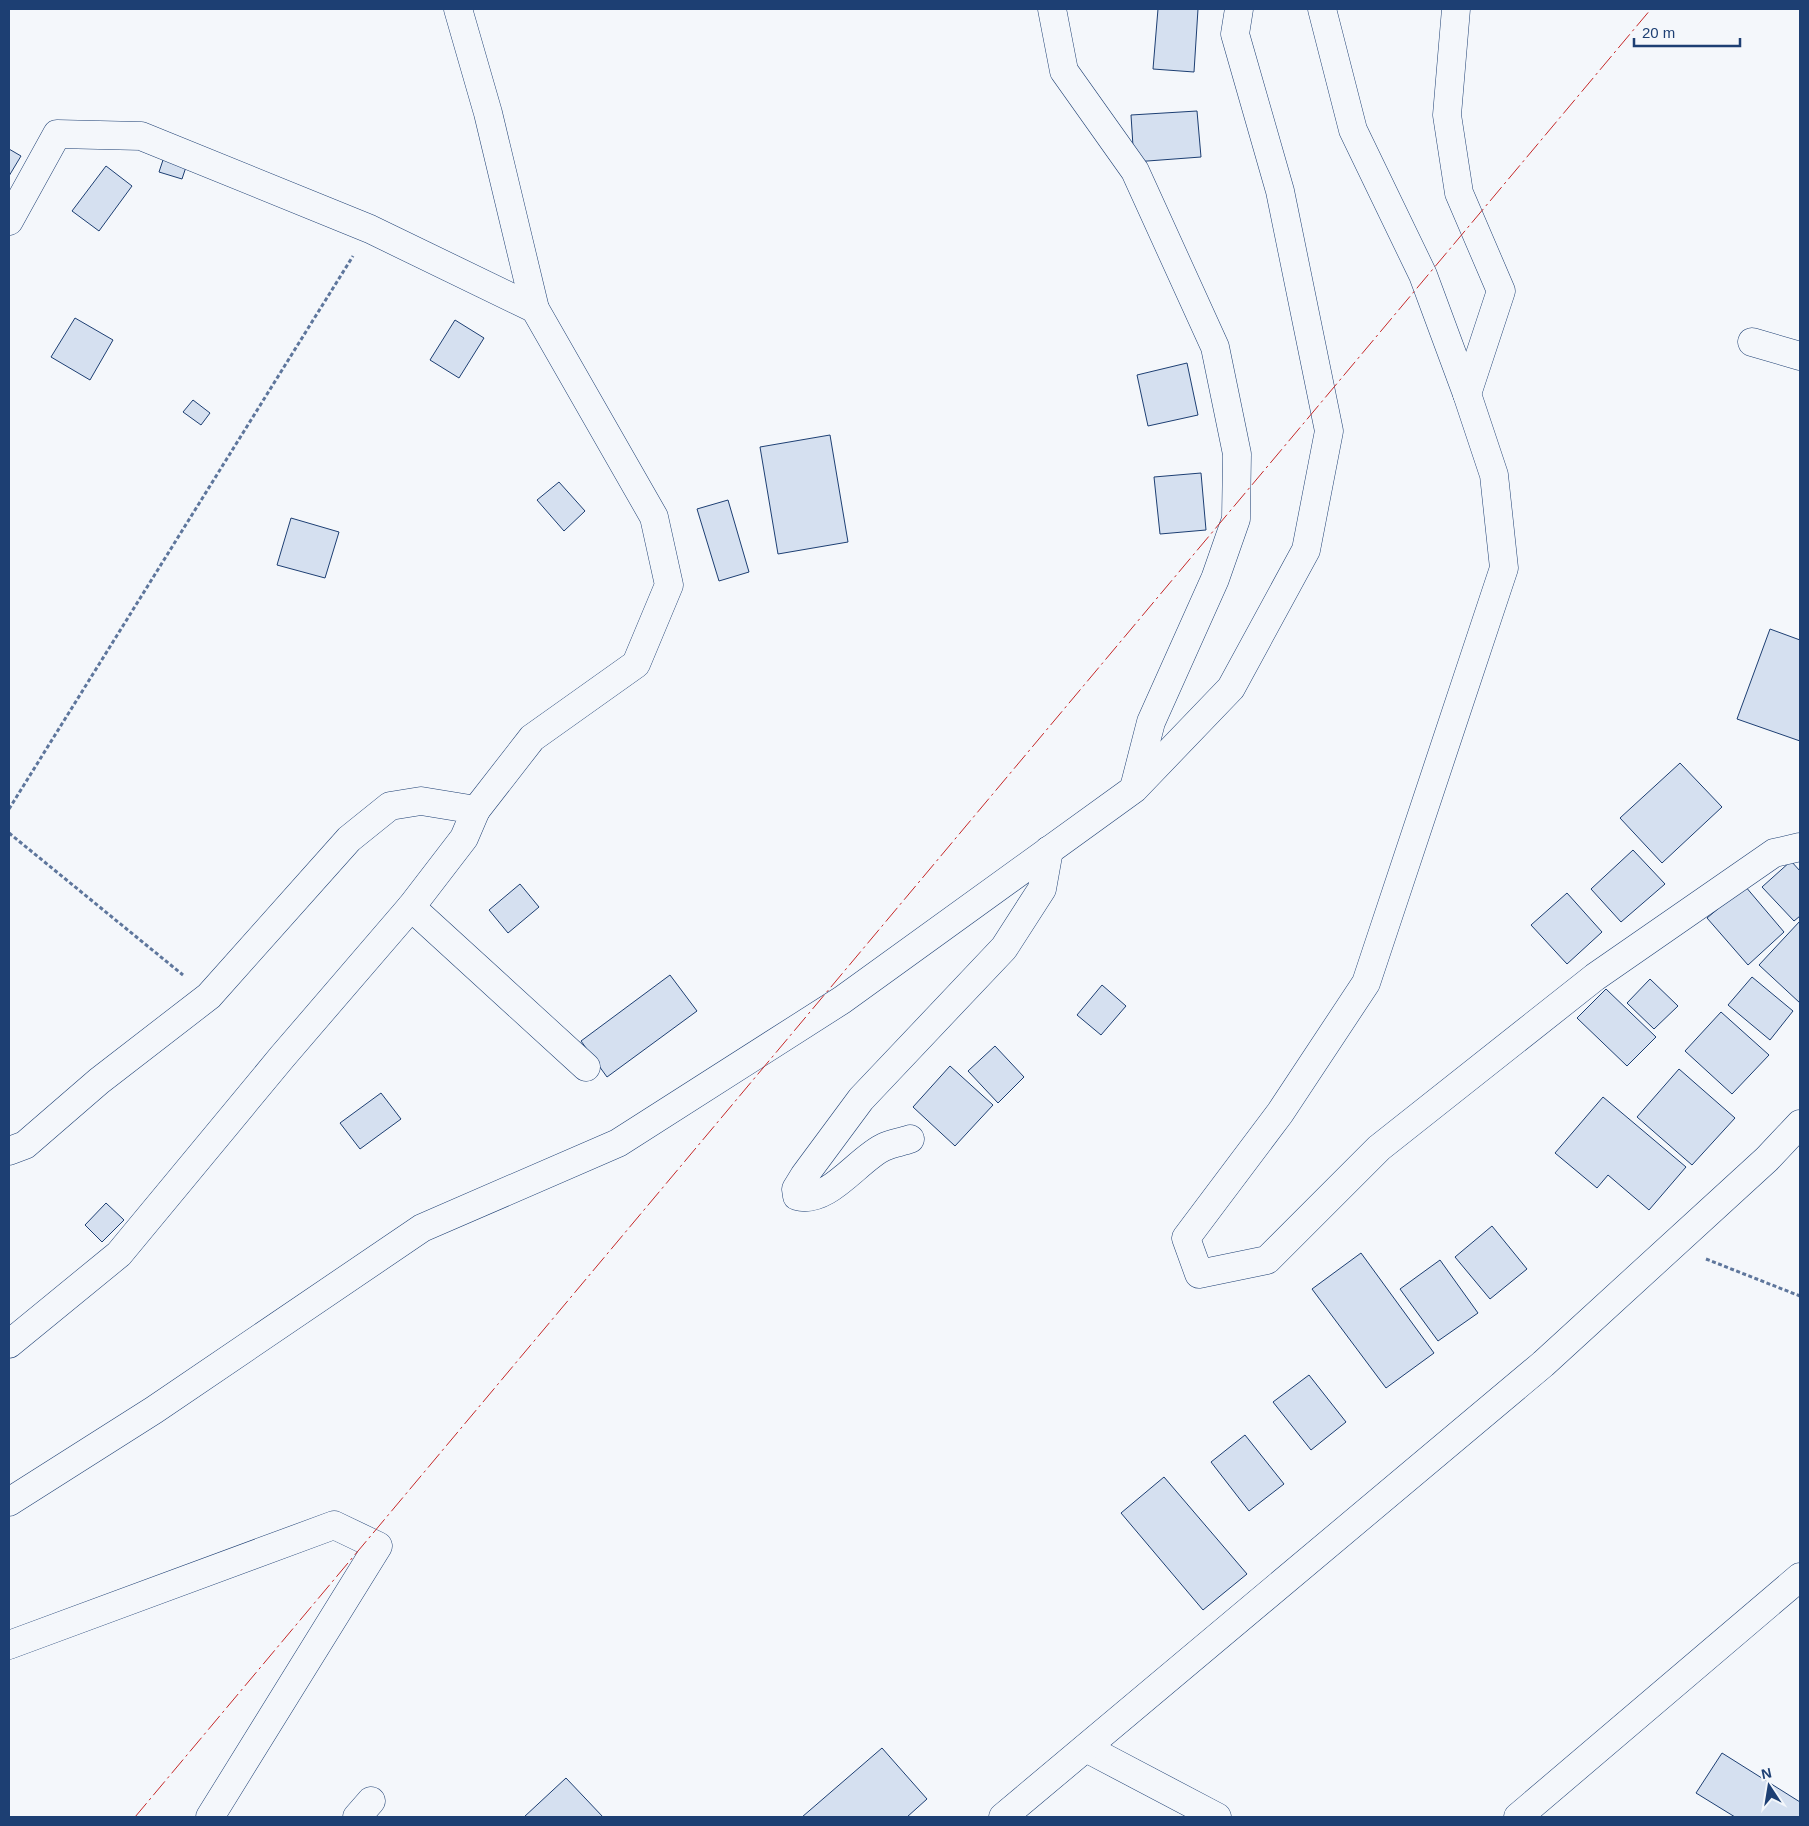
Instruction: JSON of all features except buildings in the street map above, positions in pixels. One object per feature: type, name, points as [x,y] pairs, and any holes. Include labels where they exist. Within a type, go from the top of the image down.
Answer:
[{"type":"main road","points":[[9,1344],[119,1254],[282,1057],[411,908],[464,838],[476,810],[532,738],[636,664],[669,585],[654,517],[534,309],[488,113],[458,9]]},
{"type":"main road","points":[[1052,9],[1064,70],[1134,171],[1215,347],[1237,454],[1236,519],[1215,579],[1150,722],[1134,789]]},
{"type":"main road","points":[[9,1502],[154,1410],[422,1228],[618,1143],[842,1000],[1134,789],[1231,688],[1306,550],[1329,431],[1280,191],[1235,34],[1239,9]]},
{"type":"main road","points":[[1322,9],[1354,130],[1423,275],[1467,394],[1494,475],[1504,568],[1366,983],[1280,1113],[1186,1238],[1200,1274],[1267,1260],[1379,1148],[1587,984],[1774,853],[1800,847]]},
{"type":"main road","points":[[1456,9],[1447,115],[1457,183],[1459,193],[1501,291],[1467,394]]},
{"type":"main road","points":[[9,222],[56,134],[142,136],[370,229],[534,309]]},
{"type":"main road","points":[[1752,342],[1800,356]]},
{"type":"main road","points":[[9,1152],[25,1145],[99,1081],[209,996],[349,839],[390,806],[421,801],[476,810]]},
{"type":"main road","points":[[910,1139],[883,1147],[843,1180],[816,1195],[804,1198],[797,1196],[796,1189],[804,1176],[861,1099],[1004,948],[1042,889],[1049,850]]},
{"type":"main road","points":[[411,908],[586,1068]]},
{"type":"main road","points":[[1003,1817],[1543,1364],[1767,1159],[1800,1124]]},
{"type":"main road","points":[[9,1645],[334,1525],[378,1546],[210,1817]]},
{"type":"main road","points":[[1518,1817],[1800,1577]]},
{"type":"main road","points":[[1086,1748],[1217,1817]]},
{"type":"path","points":[[9,809],[370,229]]},
{"type":"path","points":[[9,833],[209,996]]},
{"type":"path","points":[[1673,1246],[1800,1296]]},
{"type":"power","points":[[135,1817],[1651,9]]}]
